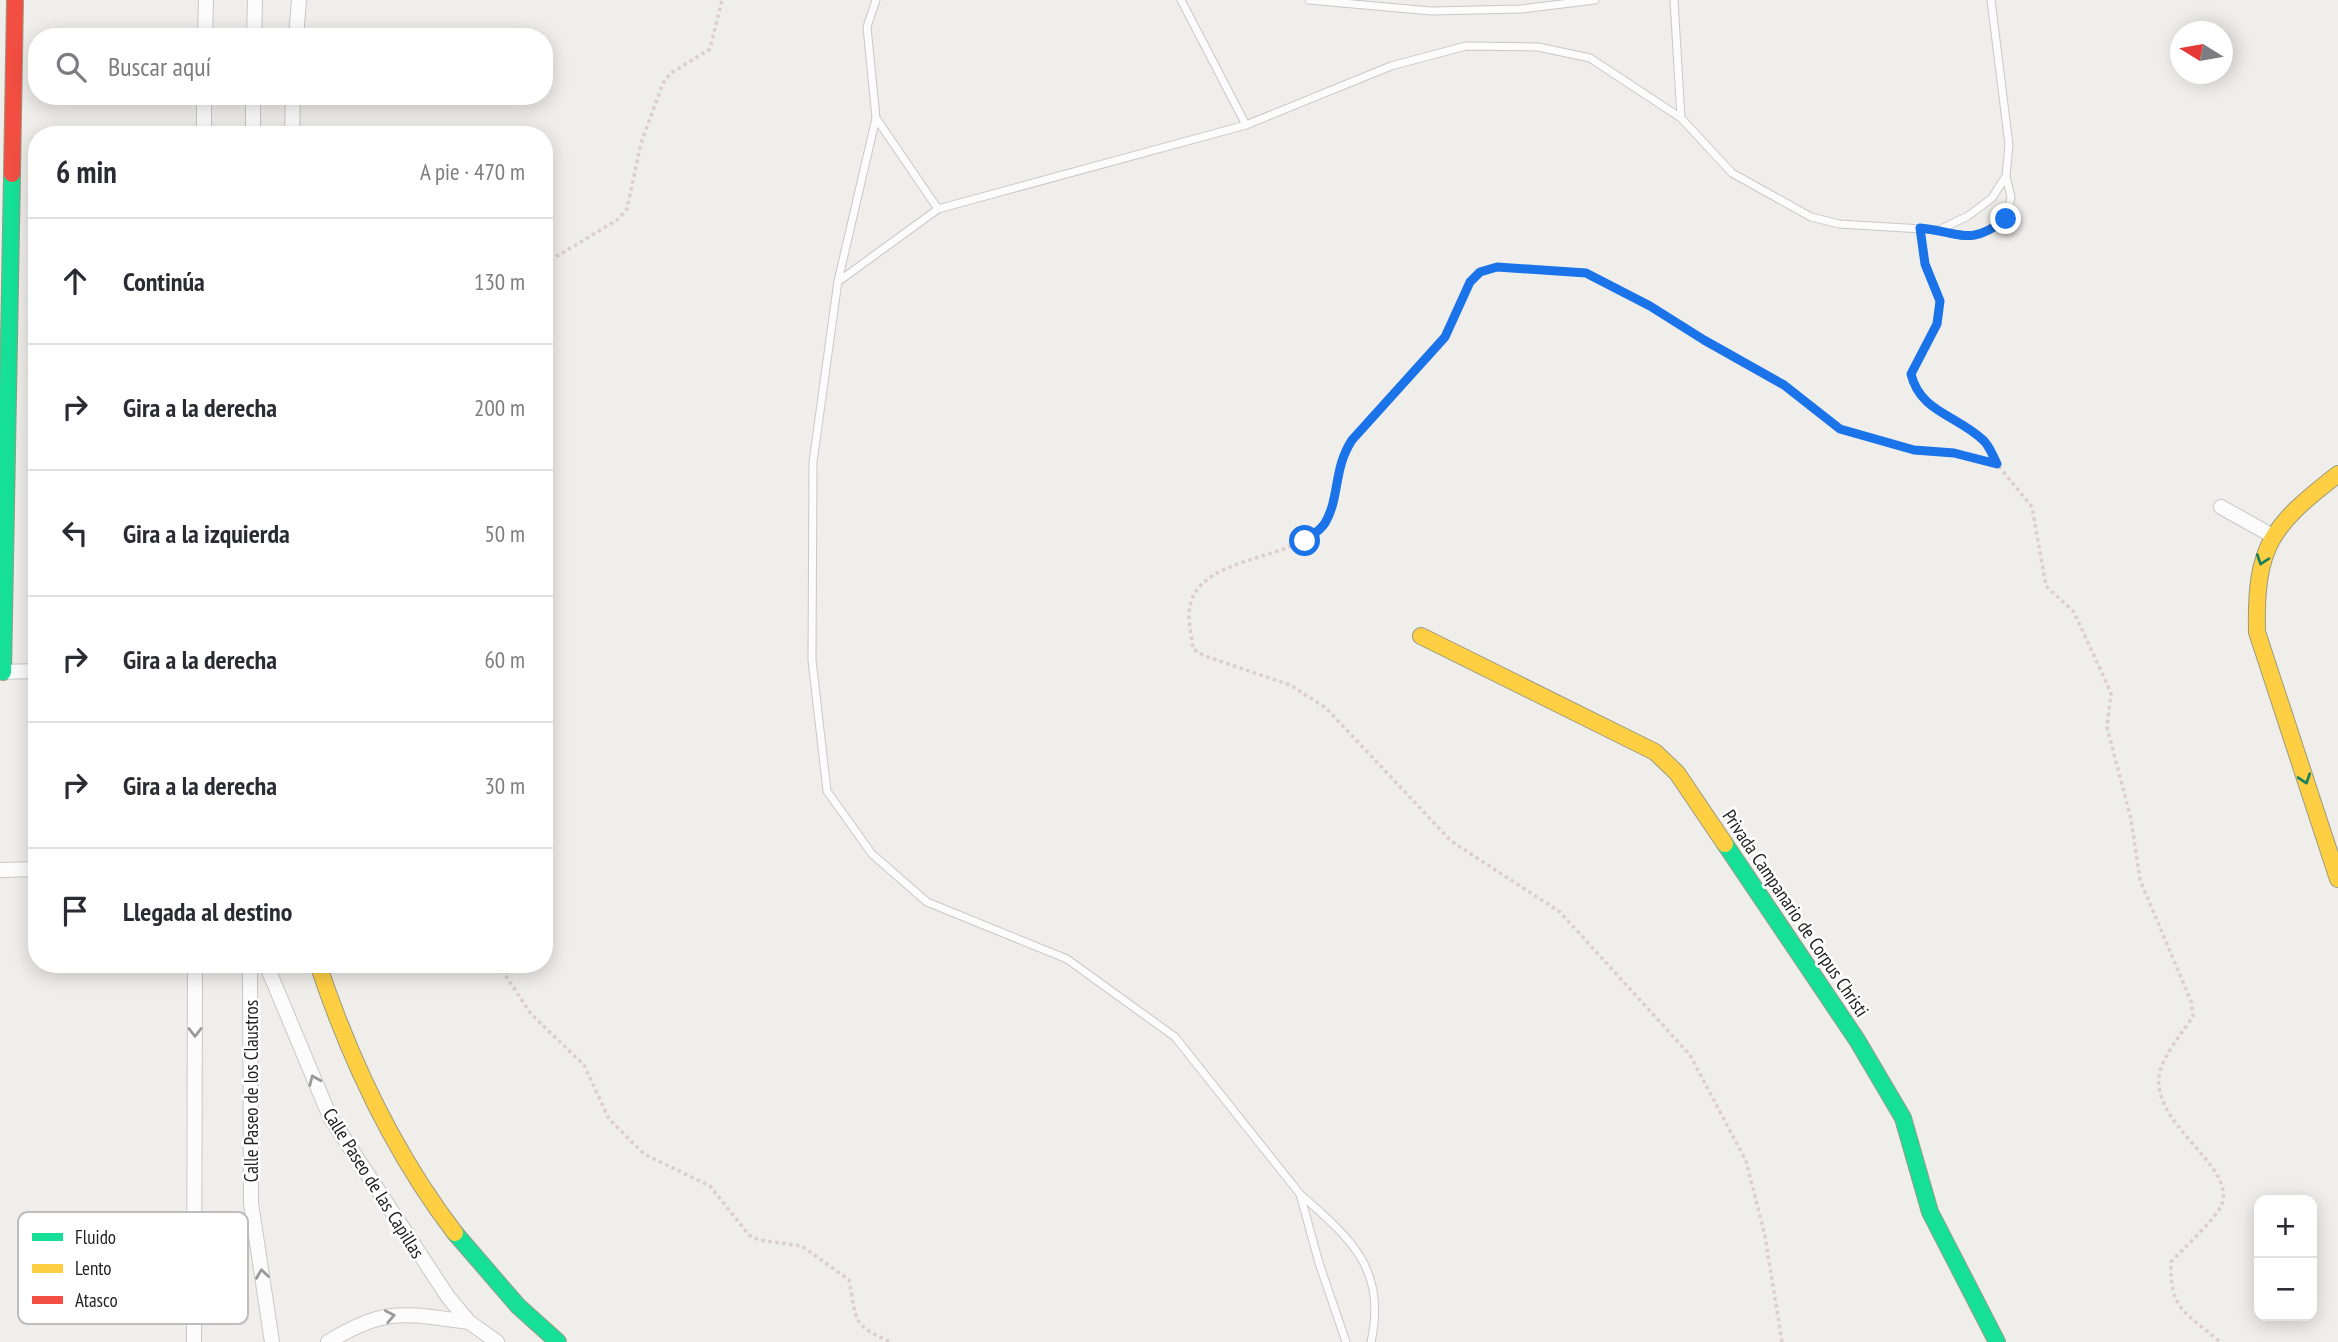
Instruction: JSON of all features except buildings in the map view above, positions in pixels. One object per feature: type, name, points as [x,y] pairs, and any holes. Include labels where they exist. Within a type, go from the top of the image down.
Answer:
[{"type":"street","points":[[205,28],[206,0]]},
{"type":"street","points":[[254,28],[255,0]]},
{"type":"street","points":[[297,28],[299,0]]},
{"type":"street","points":[[10,11],[1,672],[28,671]]},
{"type":"street","points":[[204,126],[205,105]]},
{"type":"street","points":[[253,105],[253,126]]},
{"type":"street","points":[[292,126],[293,105]]},
{"type":"street","points":[[2338,474],[2289,512],[2271,535],[2258,575],[2257,632],[2338,879]]},
{"type":"street","points":[[2221,508],[2271,535]]},
{"type":"street","name":"Privada Campanario de Corpus Christi","points":[[1421,636],[1655,752],[1677,773],[1857,1040],[1903,1118],[1930,1212],[1997,1342]]},
{"type":"street","points":[[0,870],[28,869]]},
{"type":"street","points":[[194,1212],[195,973]]},
{"type":"street","name":"Calle Paseo de los Claustros","points":[[250,973],[251,1203],[272,1342]]},
{"type":"street","name":"Calle Paseo de las Capillas","points":[[270,973],[330,1117],[425,1265],[469,1322],[497,1342]]},
{"type":"street","points":[[321,973],[332,1012],[369,1096],[416,1174],[474,1255],[526,1316],[558,1342]]},
{"type":"street","points":[[328,1342],[358,1324],[396,1313],[469,1322]]},
{"type":"street","points":[[194,1324],[194,1342]]},
{"type":"lane","points":[[876,0],[867,27],[876,118],[838,281],[813,462],[811,660],[827,792],[872,854],[927,902],[1067,959],[1175,1037],[1300,1194],[1335,1225],[1367,1265],[1377,1312],[1371,1342]]},
{"type":"lane","points":[[1181,0],[1246,125]]},
{"type":"lane","points":[[1309,0],[1431,11],[1521,9],[1595,0]]},
{"type":"lane","points":[[1674,0],[1681,118]]},
{"type":"lane","points":[[838,281],[938,209],[1246,125],[1391,66],[1466,46],[1538,47],[1590,58],[1681,118],[1732,173],[1811,217],[1839,224],[1939,230],[1961,237],[1986,234],[2006,219],[2011,197],[2006,176],[2009,145],[1991,0]]},
{"type":"lane","points":[[876,118],[938,209]]},
{"type":"lane","points":[[1939,230],[1968,216],[1992,198],[2006,176]]},
{"type":"lane","points":[[1300,1194],[1318,1263],[1346,1342]]},
{"type":"path","points":[[553,259],[617,220],[626,209],[641,143],[663,83],[671,73],[710,49],[722,0]]},
{"type":"path","points":[[1920,228],[1925,264],[1940,301],[1937,324],[1911,374],[1915,393],[1985,441],[1997,464],[2032,507],[2046,586],[2074,612],[2111,693],[2107,727],[2131,819],[2140,880],[2191,1001],[2193,1016],[2160,1070],[2159,1095],[2178,1129],[2216,1172],[2222,1192],[2221,1206],[2171,1262],[2170,1284],[2175,1303],[2220,1342]]},
{"type":"path","points":[[1782,1342],[1765,1236],[1746,1161],[1690,1055],[1560,912],[1451,841],[1326,708],[1290,685],[1205,656],[1193,649],[1189,614],[1196,594],[1216,572],[1305,541],[1324,524],[1331,508],[1341,457],[1352,440],[1445,337],[1470,282],[1480,272],[1497,267],[1586,273],[1650,306],[1784,385],[1840,429],[1914,450],[1954,453],[1997,464]]},
{"type":"path","points":[[504,973],[531,1014],[583,1065],[609,1119],[644,1154],[710,1186],[750,1235],[759,1240],[802,1245],[849,1280],[857,1322],[865,1331],[891,1342]]},
{"type":"traffic: fast","points":[[3,672],[12,174]]},
{"type":"traffic: fast","points":[[1725,844],[1857,1040],[1903,1118],[1930,1212],[1997,1342]]},
{"type":"traffic: fast","points":[[455,1233],[518,1306],[558,1342]]},
{"type":"traffic: slow","points":[[2338,474],[2282,524],[2264,558],[2257,603],[2257,632],[2338,879]]},
{"type":"traffic: slow","points":[[1421,636],[1655,752],[1677,773],[1725,844]]},
{"type":"traffic: slow","points":[[321,973],[344,1035],[375,1104],[412,1170],[455,1233]]},
{"type":"traffic: jam","points":[[12,174],[15,0]]},
{"type":"route","points":[[1305,541],[1324,524],[1331,508],[1341,457],[1352,440],[1445,337],[1470,282],[1480,272],[1497,267],[1586,273],[1650,306],[1784,385],[1840,429],[1914,450],[1954,453],[1997,464],[1985,441],[1915,393],[1911,374],[1937,324],[1940,301],[1925,264],[1920,228],[1939,230],[1961,237],[1986,234],[2006,219]]}]
